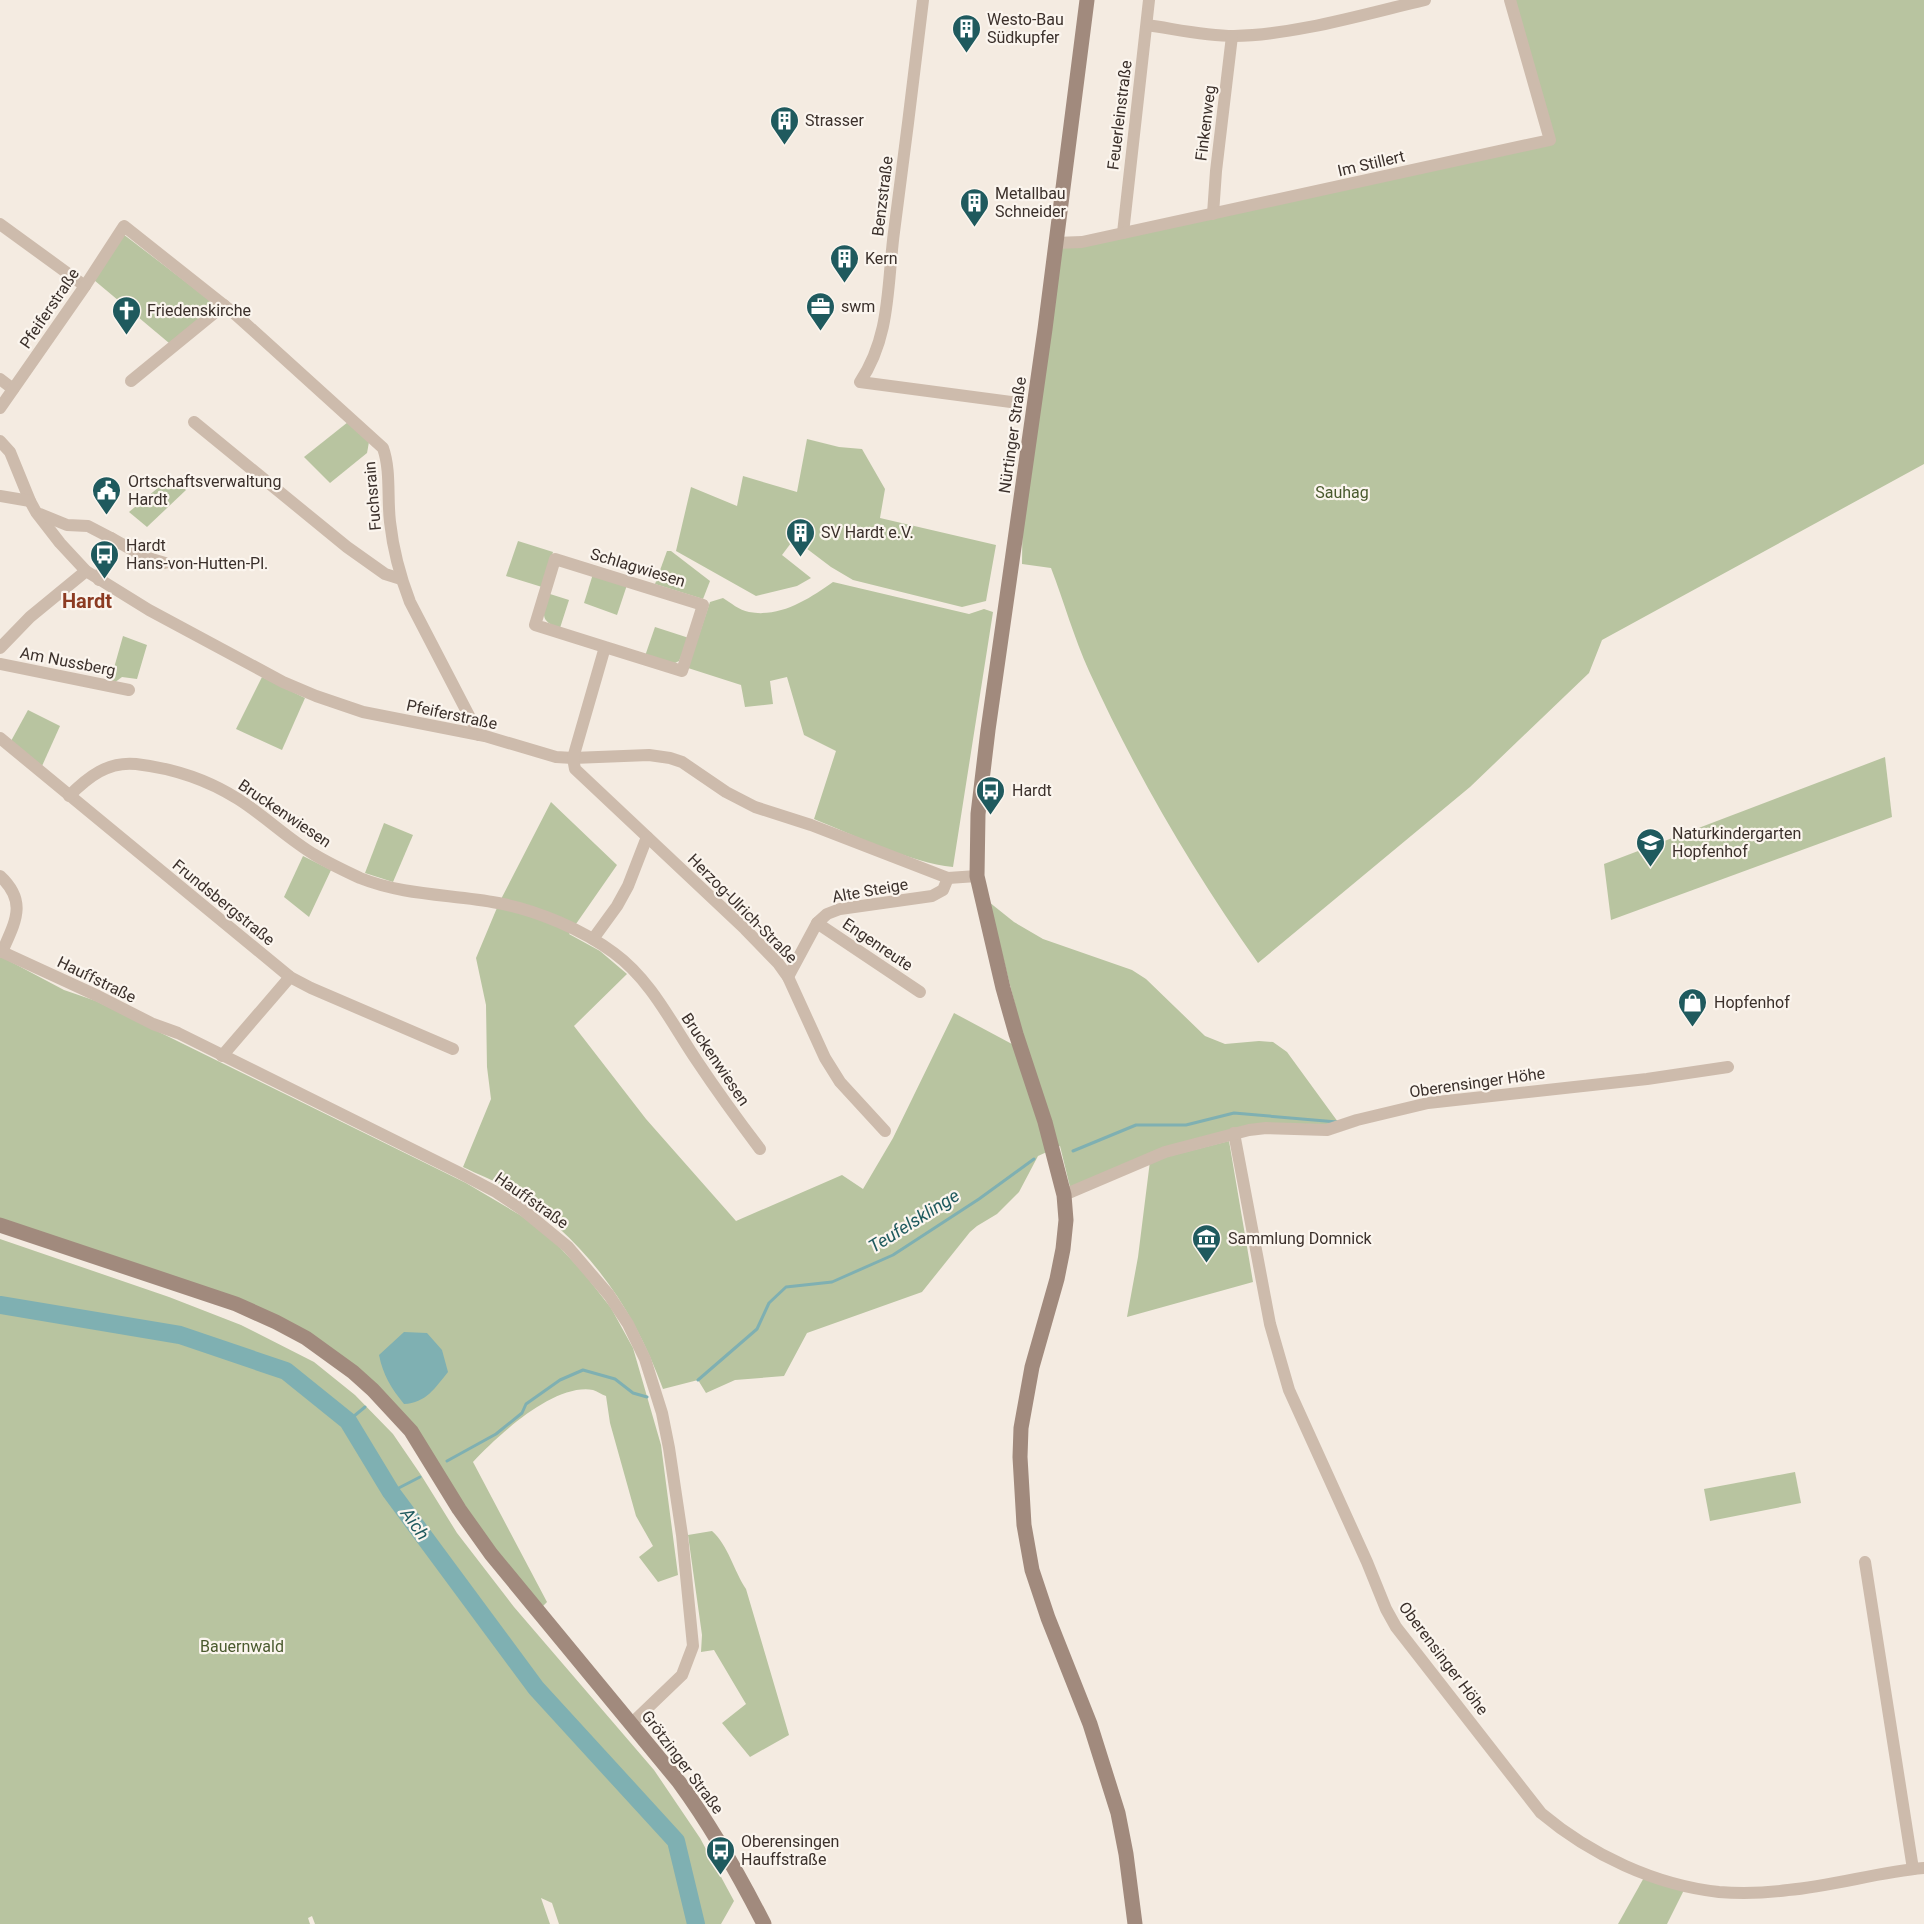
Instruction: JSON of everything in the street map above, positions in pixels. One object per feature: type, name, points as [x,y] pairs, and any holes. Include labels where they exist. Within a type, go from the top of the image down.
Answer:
[{"type":"main road","name":"Nürtinger Straße","points":[[1085,0],[1056,243],[985,751],[978,814],[977,876],[1003,988],[1048,1132],[1064,1195],[1066,1220],[1063,1249],[1025,1399],[1020,1457],[1022,1502],[1032,1570],[1048,1618],[1106,1768],[1126,1854],[1135,1924]]},
{"type":"main road","name":"Grötzinger Straße","points":[[0,1225],[236,1304],[276,1322],[333,1356],[373,1390],[411,1431],[459,1509],[491,1554],[632,1723],[697,1807],[732,1863],[764,1924]]},
{"type":"street","name":"Benzstraße","points":[[923,0],[891,255],[884,331],[876,354],[860,382],[1011,402]]},
{"type":"street","name":"Feuerleinstraße","points":[[1123,233],[1149,0]]},
{"type":"street","points":[[1147,24],[1232,36],[1316,24],[1425,0]]},
{"type":"street","name":"Im Stillert","points":[[1056,243],[1082,242],[1550,140],[1510,0]]},
{"type":"street","name":"Finkenweg","points":[[1213,214],[1232,36]]},
{"type":"street","points":[[0,224],[85,286]]},
{"type":"street","name":"Pfeiferstraße","points":[[0,408],[124,226]]},
{"type":"street","name":"Fuchsrain","points":[[124,226],[224,305],[383,448],[387,460],[390,523],[401,579],[410,602],[479,735]]},
{"type":"street","points":[[131,381],[224,305]]},
{"type":"street","points":[[0,379],[14,389]]},
{"type":"street","points":[[194,422],[347,547],[385,574],[401,579]]},
{"type":"street","name":"Pfeiferstraße","points":[[0,441],[13,459],[33,507],[60,543],[86,571],[149,610],[283,682],[363,712],[479,735],[556,757],[649,755],[670,758],[682,762],[726,792],[755,807],[811,825],[948,878],[977,876]]},
{"type":"street","points":[[0,496],[33,507],[67,525],[88,526],[145,557],[165,563]]},
{"type":"street","points":[[99,580],[111,538]]},
{"type":"street","name":"Schlagwiesen","points":[[555,559],[703,605],[682,671],[605,647],[535,625],[555,559]]},
{"type":"street","points":[[0,648],[30,616],[86,571]]},
{"type":"street","points":[[573,758],[605,647]]},
{"type":"street","name":"Am Nussberg","points":[[0,664],[129,690]]},
{"type":"street","name":"Frundsbergstraße","points":[[0,738],[290,977],[453,1049]]},
{"type":"street","name":"Herzog-Ulrich-Straße","points":[[573,758],[575,770],[745,929],[778,963],[789,977],[825,1058],[840,1082],[885,1131]]},
{"type":"street","name":"Bruckenwiesen","points":[[69,796],[98,771],[122,764],[134,764],[180,773],[216,787],[238,799],[315,855],[362,878],[407,892],[499,903],[561,923],[593,939],[615,953],[646,983],[701,1067],[760,1149]]},
{"type":"street","points":[[593,939],[617,906],[628,886],[646,837]]},
{"type":"street","points":[[0,876],[10,886],[17,907],[16,921],[1,951]]},
{"type":"street","name":"Alte Steige","points":[[789,977],[817,923],[826,914],[840,909],[932,897],[943,890],[948,878]]},
{"type":"street","name":"Engenreute","points":[[817,923],[920,992]]},
{"type":"street","name":"Hauffstraße","points":[[1,951],[153,1024],[178,1033],[460,1173],[523,1210],[568,1247],[589,1269],[628,1324],[645,1359],[662,1413],[669,1448],[688,1581],[693,1646],[682,1675],[632,1723]]},
{"type":"street","points":[[222,1056],[290,977]]},
{"type":"street","name":"Oberensinger Höhe","points":[[1064,1195],[1165,1152],[1234,1133],[1266,1128],[1327,1130],[1428,1103],[1728,1067]]},
{"type":"street","name":"Oberensinger Höhe","points":[[1234,1133],[1270,1324],[1288,1390],[1367,1562],[1386,1609],[1396,1627],[1541,1813],[1575,1839],[1646,1874],[1686,1886],[1721,1892],[1790,1890],[1919,1869],[1864,1562]]},
{"type":"green space","name":"Sauhag","points":[[1510,0],[1924,0],[1924,464],[1602,640],[1589,673],[1470,787],[1258,963],[1188,857],[1126,747],[1084,658],[1051,568],[1022,564],[1023,481],[1056,243],[1550,140]]},
{"type":"green space","points":[[123,234],[216,305],[169,343],[94,280]]},
{"type":"green space","points":[[348,422],[369,442],[367,453],[330,483],[304,457]]},
{"type":"green space","points":[[807,439],[839,447],[862,449],[885,489],[880,518],[996,545],[986,601],[962,607],[853,580],[831,567],[794,539],[782,555],[811,578],[797,586],[756,596],[676,551],[691,487],[737,506],[743,476],[797,492]]},
{"type":"green space","points":[[176,479],[186,490],[147,527],[129,512],[159,487]]},
{"type":"green space","points":[[518,541],[553,552],[542,587],[506,576]]},
{"type":"green space","points":[[667,551],[671,551],[710,581],[703,599],[655,584]]},
{"type":"green space","points":[[593,574],[627,585],[617,615],[584,603]]},
{"type":"green space","points":[[833,582],[969,614],[984,609],[993,612],[953,867],[901,854],[814,819],[836,751],[804,735],[787,677],[770,681],[773,704],[745,707],[741,685],[688,668],[710,602],[723,598],[745,611],[772,612],[794,606]]},
{"type":"green space","points":[[550,594],[569,600],[560,628],[548,622],[544,616]]},
{"type":"green space","points":[[655,627],[689,638],[679,661],[675,663],[645,656]]},
{"type":"green space","points":[[123,636],[147,645],[137,679],[122,677],[114,683],[110,682]]},
{"type":"green space","points":[[262,677],[305,698],[282,750],[236,729]]},
{"type":"green space","points":[[28,710],[60,726],[42,766],[11,741]]},
{"type":"green space","points":[[1885,757],[1892,817],[1611,920],[1604,864]]},
{"type":"green space","points":[[551,802],[617,865],[569,934],[600,951],[627,974],[574,1026],[646,1119],[736,1221],[842,1175],[863,1189],[893,1138],[954,1013],[1027,1052],[989,902],[1014,922],[1043,939],[1132,970],[1146,979],[1205,1036],[1225,1044],[1273,1042],[1287,1052],[1339,1126],[1233,1131],[1070,1187],[1060,1146],[1038,1156],[1019,1192],[997,1214],[970,1232],[922,1292],[807,1333],[784,1376],[735,1380],[706,1393],[698,1380],[663,1389],[651,1358],[620,1301],[582,1251],[535,1208],[503,1186],[463,1167],[491,1099],[487,1067],[486,1005],[476,958],[499,903]]},
{"type":"green space","points":[[384,823],[413,835],[393,882],[365,873]]},
{"type":"green space","points":[[303,856],[331,870],[309,917],[284,897]]},
{"type":"green space","points":[[0,956],[64,990],[96,1001],[466,1183],[520,1215],[551,1238],[582,1271],[611,1308],[633,1348],[661,1445],[678,1575],[658,1582],[639,1557],[653,1546],[636,1516],[610,1423],[606,1396],[593,1390],[578,1390],[544,1403],[511,1426],[473,1462],[547,1602],[542,1607],[485,1538],[441,1468],[306,1332],[0,1220]]},
{"type":"green space","points":[[1229,1141],[1253,1282],[1127,1317],[1138,1257],[1150,1161]]},
{"type":"green space","name":"Bauernwald","points":[[0,1239],[169,1297],[241,1325],[314,1362],[355,1395],[393,1434],[457,1533],[514,1607],[654,1770],[700,1838],[734,1901],[721,1924],[559,1924],[552,1903],[541,1898],[550,1924],[315,1924],[312,1916],[308,1918],[310,1924],[0,1924]]},
{"type":"green space","points":[[1795,1472],[1801,1503],[1710,1521],[1704,1489]]},
{"type":"green space","points":[[712,1531],[727,1551],[746,1589],[789,1735],[750,1757],[722,1723],[746,1704],[714,1650],[701,1652],[702,1635],[688,1535]]},
{"type":"green space","points":[[1646,1874],[1686,1886],[1667,1924],[1618,1924]]},
{"type":"water","points":[[404,1332],[427,1333],[442,1350],[448,1372],[424,1398],[404,1404],[388,1381],[379,1355]]},
{"type":"waterway","name":"Teufelsklinge","points":[[1073,1151],[1136,1125],[1186,1125],[1234,1113],[1337,1122]]},
{"type":"waterway","name":"Teufelsklinge","points":[[698,1380],[757,1329],[769,1303],[786,1287],[832,1282],[893,1255],[979,1199],[1034,1159]]},
{"type":"waterway","name":"Aich","points":[[0,1305],[180,1335],[286,1371],[348,1421],[391,1492],[536,1688],[676,1841],[696,1924]]},
{"type":"waterway","name":"Teufelsklinge","points":[[447,1461],[496,1434],[522,1413],[526,1404],[560,1380],[583,1370],[615,1379],[633,1393],[647,1397]]},
{"type":"waterway","points":[[348,1421],[365,1407]]},
{"type":"waterway","name":"Teufelsklinge","points":[[391,1492],[420,1477]]},
{"type":"place","name":"Westo-Bau Südkupfer","points":[[966,54]]},
{"type":"place","name":"Strasser","points":[[784,146]]},
{"type":"place","name":"Metallbau Schneider","points":[[974,228]]},
{"type":"place","name":"Kern","points":[[844,284]]},
{"type":"place","name":"swm","points":[[820,332]]},
{"type":"place","name":"Friedenskirche","points":[[126,336]]},
{"type":"place","name":"Ortschaftsverwaltung Hardt","points":[[107,516]]},
{"type":"place","name":"SV Hardt e.V.","points":[[800,558]]},
{"type":"place","name":"Hardt Hans-von-Hutten-Pl.","points":[[105,580]]},
{"type":"place","name":"Hardt","points":[[991,816]]},
{"type":"place","name":"Naturkindergarten Hopfenhof","points":[[1651,868]]},
{"type":"place","name":"Hopfenhof","points":[[1693,1028]]},
{"type":"place","name":"Sammlung Domnick","points":[[1207,1264]]},
{"type":"place","name":"Oberensingen Hauffstraße","points":[[720,1876]]},
{"type":"district","name":"Hardt","points":[[87,601]]}]
